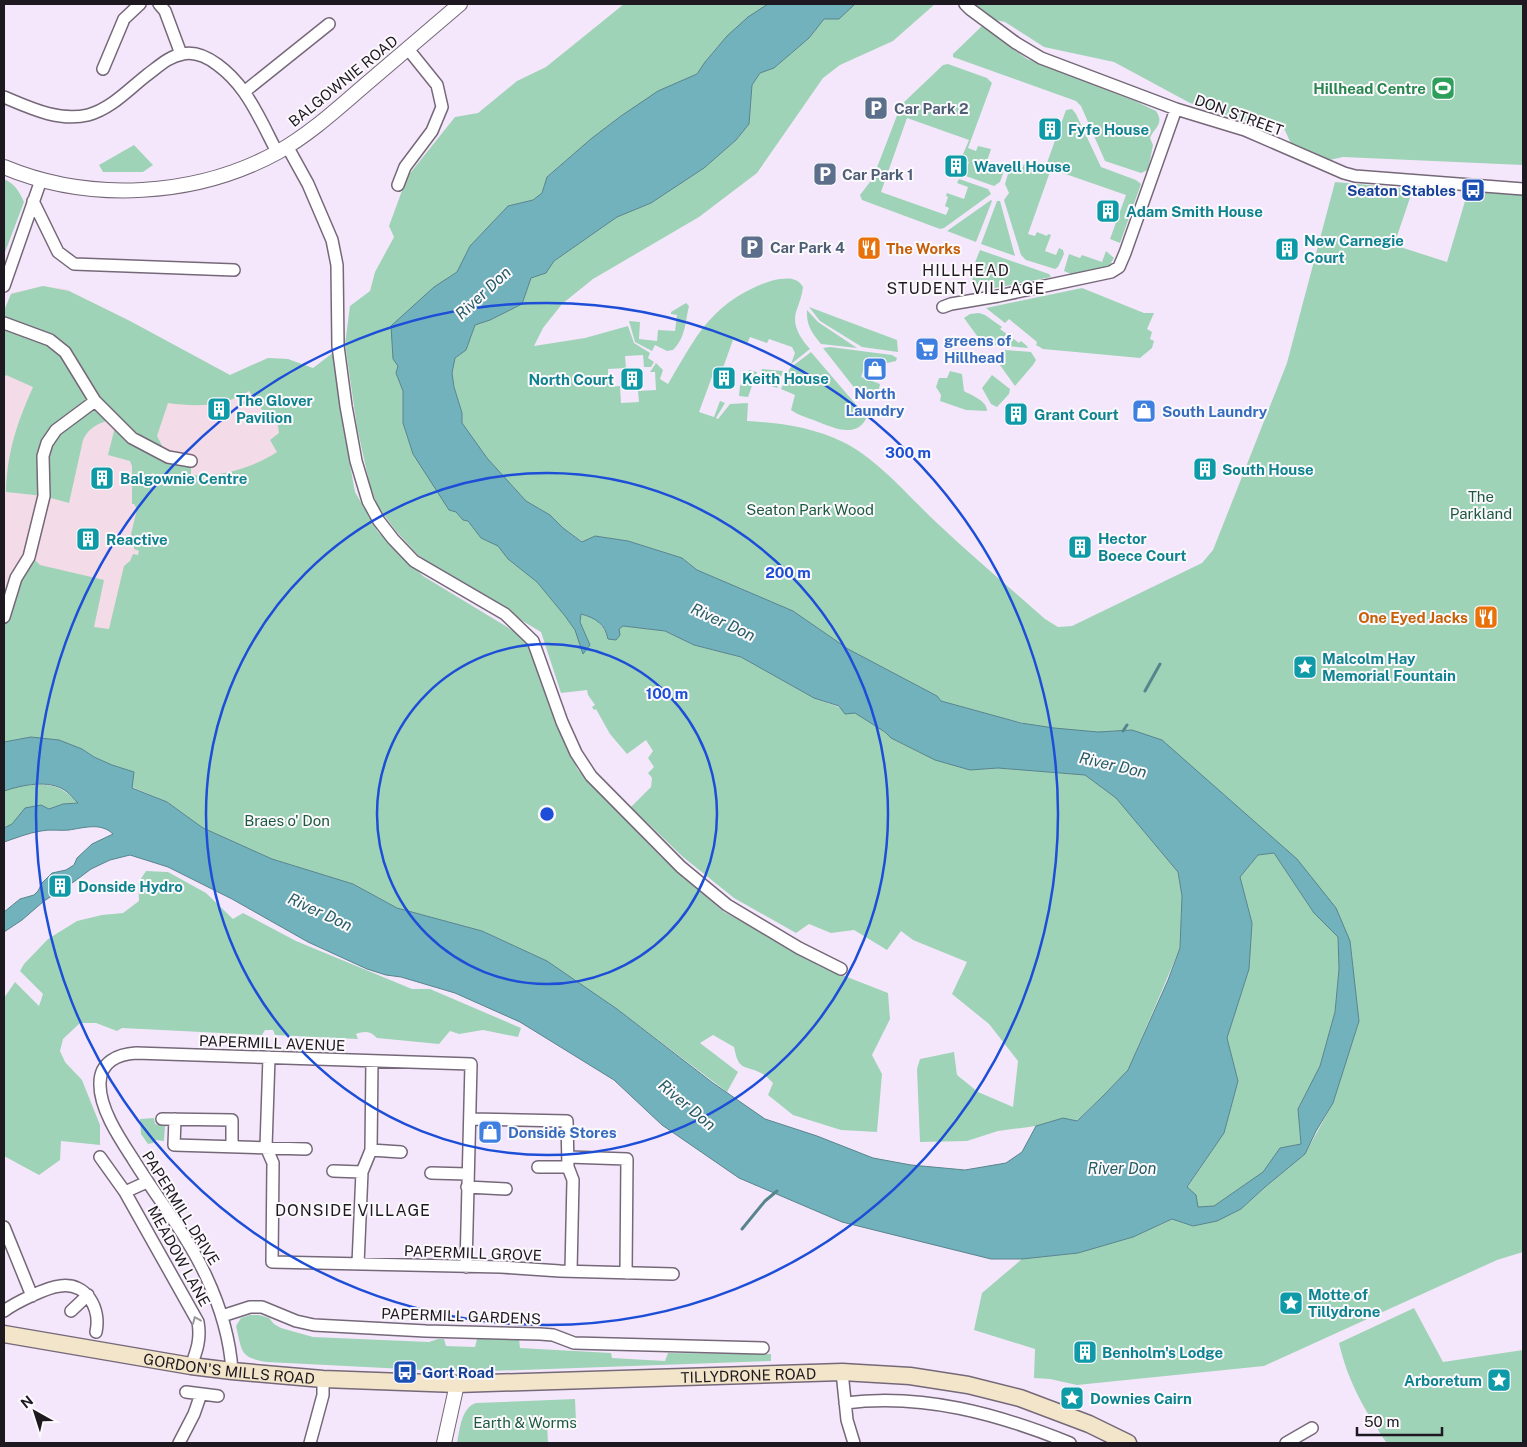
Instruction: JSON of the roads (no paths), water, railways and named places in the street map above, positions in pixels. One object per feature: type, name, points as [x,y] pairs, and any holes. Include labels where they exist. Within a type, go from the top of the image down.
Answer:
[{"type":"main road","name":"GORDON'S MILLS ROAD","points":[[4,1334],[191,1366],[232,1371],[323,1379],[457,1384]]},
{"type":"main road","name":"TILLYDRONE ROAD","points":[[457,1384],[842,1372],[939,1379],[993,1390],[1036,1404],[1089,1424],[1128,1443]]},
{"type":"street","points":[[103,69],[124,19],[140,4]]},
{"type":"street","points":[[159,4],[165,11],[181,54]]},
{"type":"street","name":"BALGOWNIE ROAD","points":[[4,166],[41,180],[109,190],[156,189],[229,174],[282,149],[325,120],[460,4]]},
{"type":"street","name":"DON STREET","points":[[965,4],[970,10],[1016,43],[1041,58],[1176,109],[1245,130],[1334,170],[1350,175],[1523,189]]},
{"type":"street","points":[[244,92],[329,24]]},
{"type":"street","points":[[398,186],[405,167],[432,132],[442,107],[437,85],[408,49]]},
{"type":"street","points":[[4,97],[44,114],[70,117],[88,115],[105,108],[166,61],[181,54],[199,54],[218,66],[244,92],[308,184],[332,240],[337,266],[338,346],[348,415],[361,481],[368,502],[379,521],[392,539],[414,561],[505,614],[533,641],[562,722],[582,764],[591,776],[675,861],[727,904],[799,948],[841,970]]},
{"type":"street","points":[[943,307],[1097,276],[1115,270],[1125,253],[1176,109]]},
{"type":"street","points":[[4,286],[41,180]]},
{"type":"street","points":[[33,201],[58,252],[74,264],[234,270]]},
{"type":"street","points":[[4,323],[50,340],[65,352],[95,401],[132,438],[168,457],[191,461]]},
{"type":"street","points":[[4,617],[16,578],[29,557],[44,496],[43,456],[47,443],[56,430],[95,401]]},
{"type":"street","name":"PAPERMILL AVENUE","points":[[106,1066],[119,1055],[136,1053],[471,1064],[470,1119]]},
{"type":"street","points":[[266,1147],[269,1057]]},
{"type":"street","points":[[358,1264],[362,1172],[371,1150],[372,1061]]},
{"type":"street","name":"PAPERMILL DRIVE","points":[[106,1066],[101,1074],[100,1085],[107,1112],[123,1143],[207,1276],[222,1316],[229,1343],[232,1371]]},
{"type":"street","points":[[162,1119],[232,1120],[232,1146]]},
{"type":"street","points":[[175,1119],[174,1145],[306,1149]]},
{"type":"street","points":[[466,1266],[467,1174],[470,1119],[567,1121],[568,1162],[573,1180],[571,1271]]},
{"type":"street","name":"PAPERMILL GROVE","points":[[266,1147],[273,1163],[272,1262],[466,1266],[673,1274]]},
{"type":"street","points":[[371,1150],[401,1152]]},
{"type":"street","name":"MEADOW LANE","points":[[100,1158],[125,1192],[198,1322],[200,1333],[199,1345],[191,1366]]},
{"type":"street","points":[[538,1167],[568,1162],[627,1159],[626,1273]]},
{"type":"street","points":[[333,1171],[362,1172]]},
{"type":"street","points":[[431,1174],[467,1174]]},
{"type":"street","points":[[125,1192],[147,1182]]},
{"type":"street","points":[[467,1187],[506,1189]]},
{"type":"street","points":[[4,1227],[32,1296]]},
{"type":"street","points":[[4,1311],[32,1296],[58,1286],[73,1286],[88,1295],[95,1306],[96,1332]]},
{"type":"street","points":[[70,1311],[88,1295]]},
{"type":"street","name":"PAPERMILL GARDENS","points":[[222,1316],[250,1307],[262,1307],[296,1321],[320,1326],[540,1334],[553,1335],[574,1344],[763,1348]]},
{"type":"street","points":[[842,1372],[847,1420],[853,1443]]},
{"type":"street","points":[[310,1443],[323,1395],[323,1379]]},
{"type":"street","points":[[444,1443],[457,1384]]},
{"type":"street","points":[[186,1392],[218,1396]]},
{"type":"street","points":[[179,1443],[194,1414],[201,1394]]},
{"type":"street","points":[[845,1403],[890,1399],[960,1409],[1006,1419],[1070,1443]]},
{"type":"street","points":[[1286,1443],[1308,1435]]},
{"type":"water","name":"River Don","points":[[768,4],[855,4],[839,19],[824,19],[809,38],[774,68],[760,73],[752,85],[749,124],[736,140],[704,168],[651,203],[617,217],[554,261],[546,273],[531,278],[522,304],[490,320],[475,325],[466,350],[455,358],[452,373],[462,413],[462,423],[487,458],[526,501],[550,515],[563,528],[582,542],[595,536],[628,541],[682,558],[697,570],[793,611],[848,649],[937,696],[941,701],[1021,723],[1098,732],[1132,730],[1162,740],[1297,859],[1336,908],[1350,941],[1359,1021],[1333,1103],[1305,1154],[1241,1209],[1217,1221],[1193,1226],[1172,1219],[1133,1237],[1078,1253],[1022,1259],[991,1259],[842,1222],[739,1178],[662,1125],[614,1080],[520,1022],[455,993],[367,969],[308,942],[232,899],[168,867],[130,855],[110,860],[91,869],[44,901],[22,920],[4,932],[4,912],[20,899],[34,895],[52,873],[66,870],[74,865],[77,858],[92,844],[113,834],[108,830],[97,827],[48,830],[27,834],[4,842],[4,828],[12,824],[25,808],[41,805],[49,809],[63,804],[78,803],[66,791],[52,785],[27,785],[4,791],[4,742],[31,737],[59,740],[82,749],[112,765],[134,772],[132,788],[167,802],[203,828],[272,859],[353,884],[397,908],[482,931],[547,961],[617,1009],[713,1083],[765,1119],[817,1136],[873,1158],[911,1165],[965,1170],[1006,1163],[1022,1152],[1036,1126],[1063,1118],[1077,1121],[1128,1070],[1168,980],[1180,948],[1182,896],[1178,872],[1116,798],[1085,775],[998,768],[970,770],[935,760],[891,738],[885,732],[855,713],[845,714],[839,706],[814,698],[741,657],[694,645],[665,631],[623,626],[619,629],[620,635],[616,640],[608,639],[605,629],[599,622],[581,614],[580,622],[590,645],[583,654],[575,630],[537,582],[508,559],[498,546],[481,538],[468,521],[463,520],[456,512],[449,510],[413,454],[403,423],[403,391],[396,373],[398,366],[393,359],[391,326],[434,287],[457,272],[470,246],[508,206],[533,200],[542,193],[547,177],[592,138],[658,91],[697,74],[727,36],[748,17]],"holes":[[[1274,853],[1314,913],[1338,937],[1339,969],[1335,1012],[1320,1066],[1298,1109],[1301,1144],[1280,1148],[1263,1172],[1214,1206],[1198,1207],[1196,1195],[1187,1187],[1224,1133],[1238,1081],[1227,1038],[1249,969],[1252,923],[1240,877],[1258,855]]]},
{"type":"waterway","points":[[1145,691],[1160,664]]},
{"type":"waterway","points":[[1123,731],[1127,725]]},
{"type":"waterway","points":[[742,1229],[765,1201],[777,1191]]},
{"type":"place","name":"Hillhead Centre","points":[[1443,88]]},
{"type":"place","name":"Car Park 2","points":[[876,108]]},
{"type":"place","name":"Fyfe House","points":[[1050,129]]},
{"type":"place","name":"Wavell House","points":[[956,166]]},
{"type":"place","name":"Car Park 1","points":[[825,174]]},
{"type":"place","name":"Seaton Stables","points":[[1473,190]]},
{"type":"place","name":"Adam Smith House","points":[[1108,211]]},
{"type":"place","name":"Car Park 4","points":[[752,247]]},
{"type":"place","name":"The Works","points":[[869,248]]},
{"type":"place","name":"New Carnegie Court","points":[[1287,249]]},
{"type":"place","name":"greens of Hillhead","points":[[927,349]]},
{"type":"place","name":"North Laundry","points":[[875,369]]},
{"type":"place","name":"Keith House","points":[[724,378]]},
{"type":"place","name":"North Court","points":[[632,379]]},
{"type":"place","name":"The Glover Pavilion","points":[[219,409]]},
{"type":"place","name":"South Laundry","points":[[1144,411]]},
{"type":"place","name":"Grant Court","points":[[1016,414]]},
{"type":"place","name":"South House","points":[[1205,469]]},
{"type":"place","name":"Balgownie Centre","points":[[102,478]]},
{"type":"place","name":"Reactive","points":[[88,539]]},
{"type":"place","name":"Hector Boece Court","points":[[1080,547]]},
{"type":"place","name":"One Eyed Jacks","points":[[1486,617]]},
{"type":"place","name":"Malcolm Hay Memorial Fountain","points":[[1305,667]]},
{"type":"place","name":"Donside Hydro","points":[[60,886]]},
{"type":"place","name":"Donside Stores","points":[[490,1132]]},
{"type":"place","name":"Motte of Tillydrone","points":[[1291,1303]]},
{"type":"place","name":"Benholm's Lodge","points":[[1085,1352]]},
{"type":"place","name":"Gort Road","points":[[405,1372]]},
{"type":"place","name":"Arboretum","points":[[1499,1380]]},
{"type":"place","name":"Downies Cairn","points":[[1072,1398]]},
{"type":"district","name":"HILLHEAD STUDENT VILLAGE","points":[[966,279]]},
{"type":"district","name":"DONSIDE VILLAGE","points":[[353,1210]]},
{"type":"park label","name":"The Parkland","points":[[1481,504]]},
{"type":"park label","name":"Seaton Park Wood","points":[[810,509]]},
{"type":"park label","name":"Braes o' Don","points":[[287,820]]},
{"type":"park label","name":"Earth & Worms","points":[[525,1422]]}]
